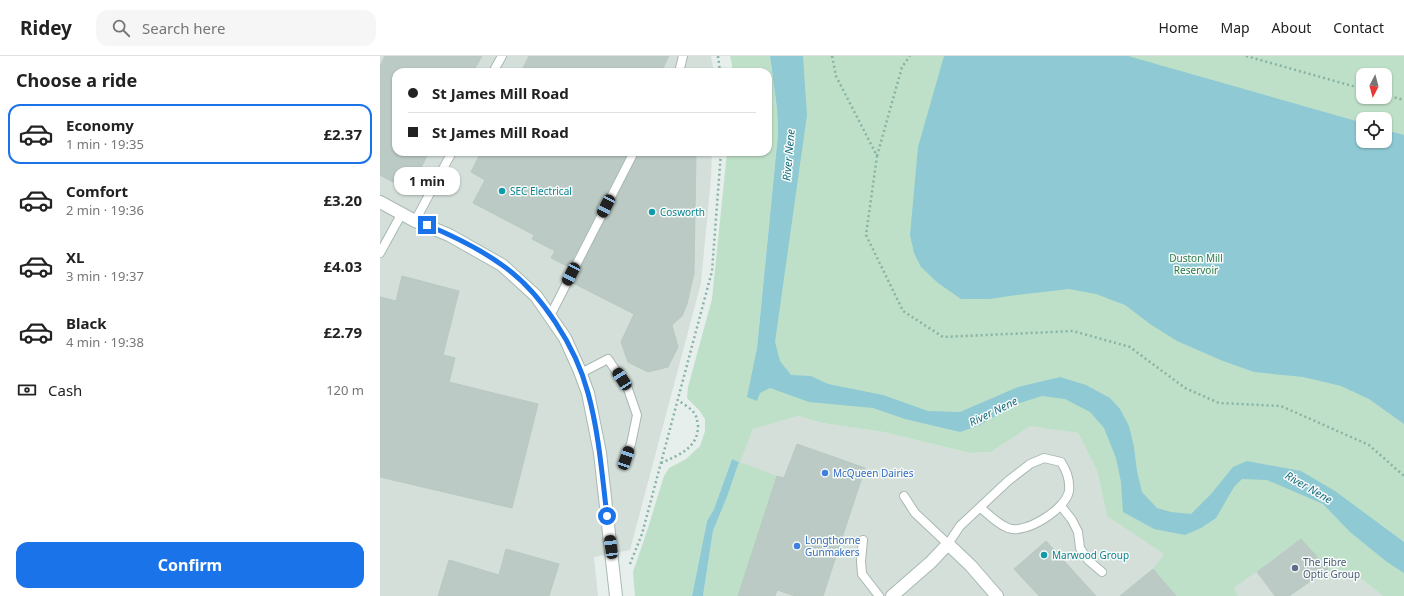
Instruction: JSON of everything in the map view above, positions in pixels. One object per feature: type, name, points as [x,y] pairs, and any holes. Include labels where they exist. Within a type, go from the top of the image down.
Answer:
[{"type":"street","points":[[380,202],[416,221],[449,234],[502,265],[536,296],[565,338],[581,373],[588,393],[600,453],[616,596]]},
{"type":"street","points":[[892,596],[931,562],[948,544],[971,566],[997,596]]},
{"type":"lane","points":[[496,68],[502,56]]},
{"type":"lane","points":[[680,68],[683,56]]},
{"type":"lane","points":[[416,221],[450,156]]},
{"type":"lane","points":[[550,316],[632,156]]},
{"type":"lane","points":[[380,252],[402,213]]},
{"type":"lane","points":[[581,373],[608,359],[628,389],[637,415],[631,444],[626,458]]},
{"type":"lane","points":[[904,496],[915,513],[948,544],[960,526],[1008,481],[1030,464],[1044,458],[1061,462],[1067,471],[1069,492],[1061,506],[1041,521],[1025,528],[1009,529],[980,508]]},
{"type":"lane","points":[[1061,506],[1072,520],[1078,532],[1080,548],[1088,560],[1102,572]]},
{"type":"lane","points":[[863,540],[861,561],[862,574],[879,596]]},
{"type":"path","points":[[718,56],[720,68]]},
{"type":"path","points":[[832,56],[836,76],[877,156]]},
{"type":"path","points":[[910,56],[902,67],[877,156],[866,235],[903,311],[943,337],[1073,331],[1130,347],[1185,388],[1219,403],[1281,406],[1369,445],[1404,476]]},
{"type":"path","points":[[1246,56],[1356,87]]},
{"type":"path","points":[[1392,97],[1404,100]]},
{"type":"path","points":[[627,570],[642,534],[712,271],[721,156]]},
{"type":"path","points":[[661,463],[682,454],[692,445],[698,432],[697,419],[694,412],[678,400]]},
{"type":"shaded area","points":[[380,56],[711,56],[713,68],[392,68],[392,156],[712,156],[701,283],[630,550],[594,557],[598,596],[380,596]]},
{"type":"shaded area","points":[[798,416],[822,423],[883,432],[970,453],[991,452],[1030,425],[1078,433],[1097,471],[1107,516],[1264,567],[1301,539],[1337,580],[1351,571],[1383,596],[703,596],[739,462],[753,429]]},
{"type":"green space","name":"Duston Mill Reservoir","points":[[730,56],[770,56],[772,68],[732,68]]},
{"type":"green space","name":"Duston Mill Reservoir","points":[[786,56],[1404,56],[1404,596],[1383,596],[1351,571],[1337,580],[1301,539],[1234,588],[1238,596],[1176,596],[1153,569],[1164,554],[1107,516],[1097,471],[1078,433],[1030,426],[991,452],[970,453],[883,432],[822,423],[798,416],[753,429],[740,462],[777,476],[738,596],[703,596],[713,531],[739,462],[732,459],[714,509],[707,521],[692,596],[635,596],[633,572],[664,476],[669,468],[686,459],[700,446],[705,431],[705,419],[699,410],[687,398],[688,387],[712,299],[727,156],[772,156],[772,71],[777,109],[778,134],[755,359],[762,360]]},
{"type":"water","name":"River Nene","points":[[770,56],[803,56],[807,115],[775,342],[780,361],[791,375],[811,376],[828,384],[883,395],[928,411],[960,412],[1018,387],[1060,377],[1086,385],[1110,398],[1120,409],[1129,426],[1142,492],[1157,508],[1171,512],[1191,514],[1211,494],[1233,467],[1247,461],[1301,471],[1335,491],[1404,542],[1404,573],[1387,562],[1350,532],[1323,504],[1267,480],[1242,479],[1234,487],[1216,518],[1201,528],[1185,535],[1154,529],[1123,512],[1121,482],[1116,458],[1104,428],[1090,412],[1065,399],[1042,396],[1014,405],[980,425],[960,432],[905,419],[873,408],[809,402],[770,388],[760,393],[757,401],[747,397],[757,348],[778,134],[777,109]]},
{"type":"water","name":"Duston Mill Reservoir","points":[[944,56],[1128,56],[1356,121],[1356,148],[1392,148],[1392,132],[1404,135],[1404,424],[1369,399],[1341,386],[1303,377],[1254,372],[1223,361],[1177,341],[1150,324],[1125,305],[1096,294],[1069,289],[989,299],[961,299],[938,283],[921,267],[914,253],[910,235],[918,147]]},
{"type":"water","points":[[732,459],[739,462],[713,531],[703,596],[692,596],[707,521],[714,509]]},
{"type":"building","points":[[385,56],[482,56],[475,68],[392,68],[392,156],[427,156],[409,191],[380,175],[380,66]]},
{"type":"building","points":[[529,56],[669,56],[663,68],[523,68]]},
{"type":"building","points":[[479,156],[626,156],[569,267],[551,258],[555,251],[532,239],[534,235],[473,203],[485,180],[471,172]]},
{"type":"building","name":"Cosworth","points":[[637,156],[696,156],[694,273],[687,304],[682,316],[672,325],[678,347],[668,367],[648,372],[628,362],[621,342],[634,314],[573,283]]},
{"type":"building","points":[[402,276],[459,291],[443,355],[455,358],[449,382],[538,404],[512,508],[380,477],[380,297],[396,301]]},
{"type":"building","name":"Longthorne Gunmakers","points":[[797,444],[865,468],[823,596],[795,596],[777,590],[775,596],[738,596],[777,476],[784,478]]},
{"type":"building","name":"The Fibre Optic Group","points":[[1301,539],[1328,569],[1289,596],[1275,596],[1257,572]]},
{"type":"building","name":"Marwood Group","points":[[1046,541],[1096,596],[1039,596],[1014,569]]},
{"type":"building","points":[[506,549],[559,564],[549,596],[438,596],[449,560],[499,575]]},
{"type":"building","points":[[1153,569],[1176,596],[1120,596]]},
{"type":"place","name":"SEC Electrical","points":[[502,191]]},
{"type":"place","name":"Cosworth","points":[[652,212]]},
{"type":"place","name":"McQueen Dairies","points":[[825,473]]},
{"type":"place","name":"Longthorne Gunmakers","points":[[797,546]]},
{"type":"place","name":"Marwood Group","points":[[1044,555]]},
{"type":"place","name":"The Fibre Optic Group","points":[[1295,568]]},
{"type":"route","points":[[427,225],[449,234],[502,265],[536,296],[565,338],[588,393],[600,453],[607,516]]}]
